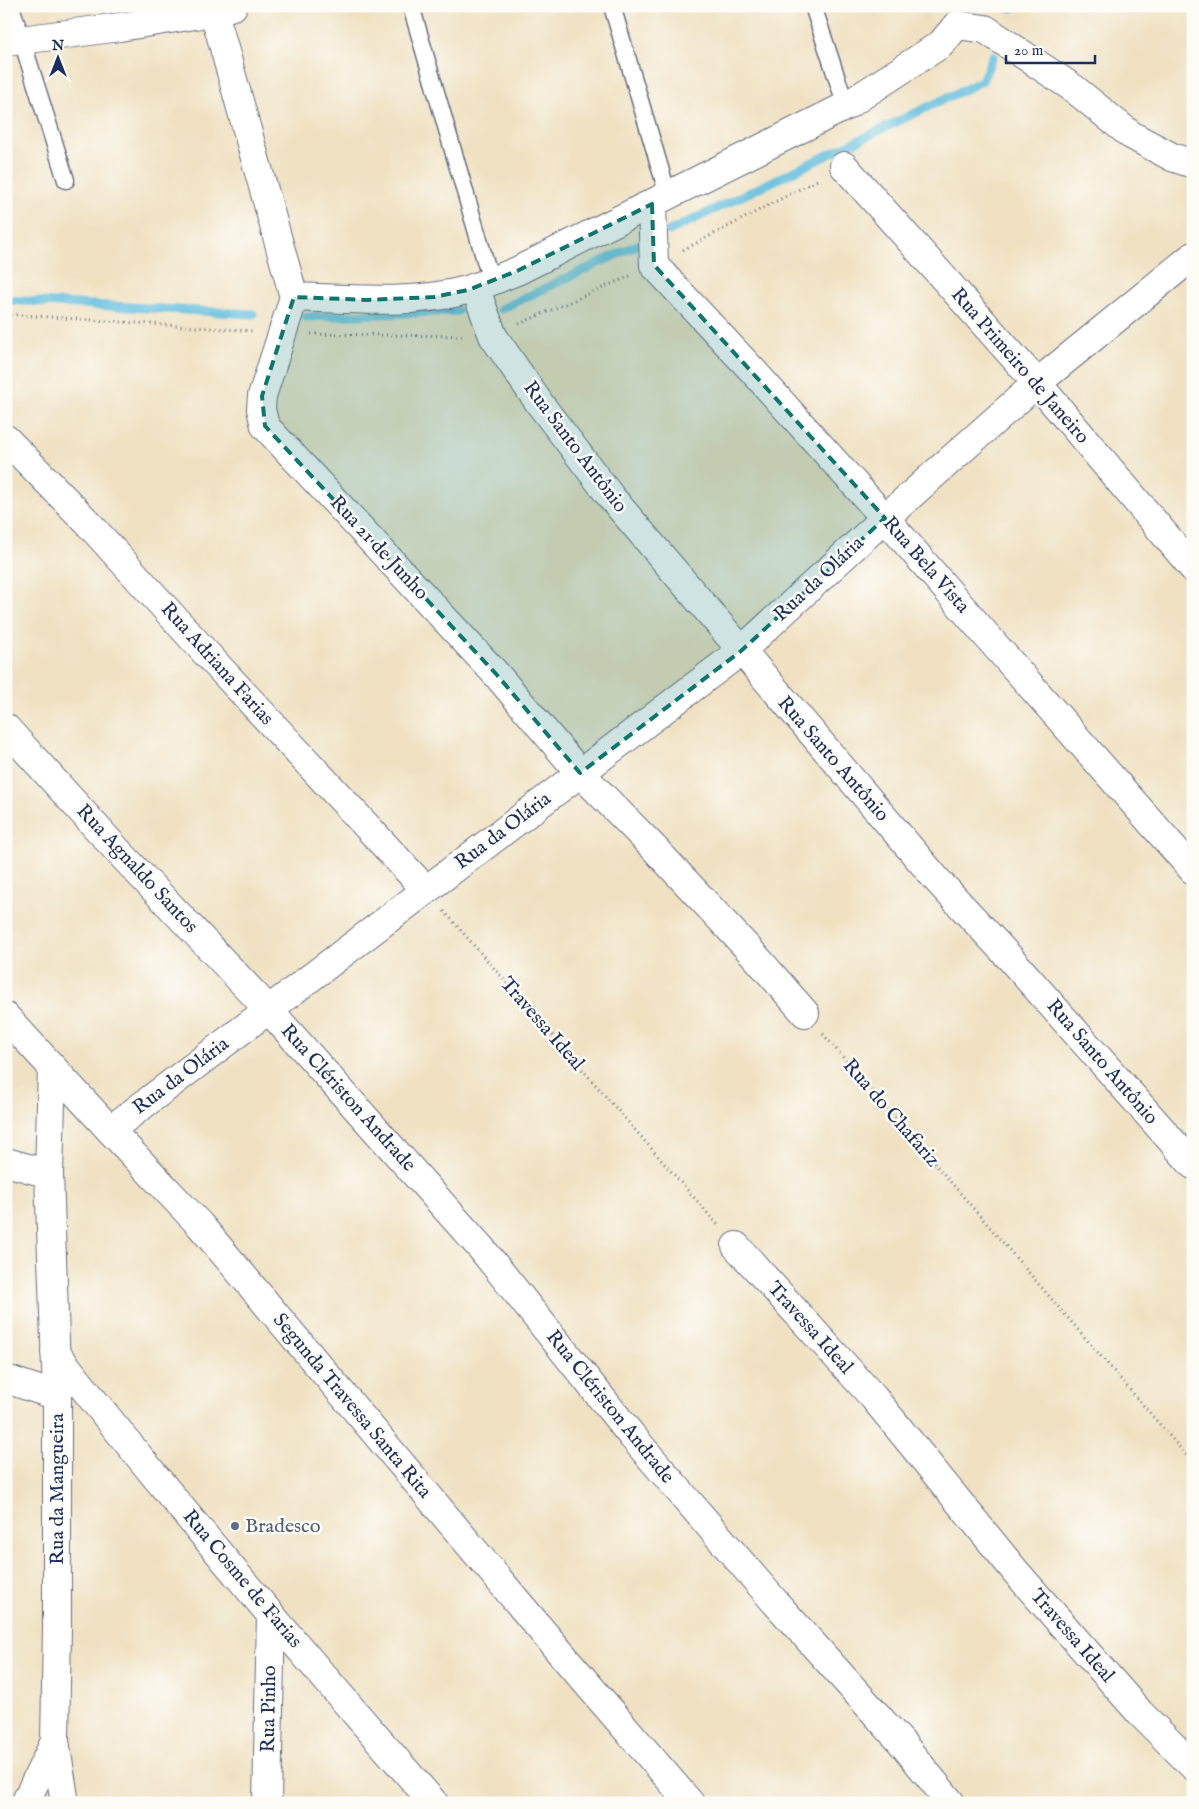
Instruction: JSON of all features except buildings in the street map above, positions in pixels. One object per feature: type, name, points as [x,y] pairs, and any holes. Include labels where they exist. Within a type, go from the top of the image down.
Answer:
[{"type":"street","points":[[14,42],[120,27],[220,8],[294,297],[367,300],[434,297],[483,284],[525,267],[846,106],[941,44],[955,16],[985,29],[1073,88],[1131,134],[1172,157],[1193,164]]},
{"type":"street","name":"Rua Primeiro de Janeiro","points":[[844,166],[1037,384],[1193,568]]},
{"type":"street","name":"Rua Bela Vista","points":[[660,199],[654,265],[754,372],[885,518],[1193,870]]},
{"type":"street","name":"Rua da Olária","points":[[110,1130],[741,651],[885,518],[1037,384],[1193,256]]},
{"type":"street","name":"Rua Santo Antônio","points":[[483,284],[493,336],[540,404],[611,497],[938,881],[1010,958],[1193,1165]]},
{"type":"street","name":"Rua 21 de Junho","points":[[294,297],[262,396],[260,409],[265,426],[496,675],[580,774]]},
{"type":"street","name":"Rua Adriana Farias","points":[[6,439],[89,524],[426,890]]},
{"type":"street","name":"Rua Agnaldo Santos","points":[[6,728],[117,850],[269,1010]]},
{"type":"street","points":[[580,774],[654,848],[756,957],[805,1013]]},
{"type":"street","name":"Rua Clériston Andrade","points":[[269,1010],[481,1248],[632,1436],[775,1602],[902,1743],[951,1803]]},
{"type":"street","name":"Segunda Travessa Santa Rita","points":[[6,1016],[200,1225],[558,1651],[690,1803]]},
{"type":"street","name":"Rua da Mangueira","points":[[52,1067],[48,1174],[57,1396],[55,1741],[65,1803]]},
{"type":"street","points":[[6,1162],[48,1174]]},
{"type":"street","name":"Travessa Ideal","points":[[736,1246],[874,1398],[1016,1572],[1127,1698],[1193,1766]]},
{"type":"street","name":"Rua Cosme de Farias","points":[[55,1352],[271,1615],[434,1803]]},
{"type":"street","points":[[6,1380],[57,1396]]},
{"type":"street","name":"Rua Pinho","points":[[267,1803],[271,1615]]},
{"type":"street","points":[[25,1803],[55,1741]]},
{"type":"lane","points":[[11,6],[14,42],[66,180]]},
{"type":"lane","points":[[411,6],[483,284]]},
{"type":"lane","points":[[612,6],[660,199]]},
{"type":"lane","points":[[813,6],[846,106]]},
{"type":"path","name":"Travessa Ideal","points":[[426,890],[736,1246]]},
{"type":"path","name":"Rua do Chafariz","points":[[805,1013],[1193,1463]]},
{"type":"highlighted area","points":[[652,204],[654,265],[885,518],[741,651],[580,773],[497,675],[265,426],[262,396],[294,297],[367,300],[434,297],[468,290],[517,271]]},
{"type":"waterway","points":[[669,231],[982,81],[993,56]]},
{"type":"waterway","points":[[501,309],[639,244]]},
{"type":"waterway","points":[[6,300],[253,314]]},
{"type":"waterway","points":[[306,317],[458,311]]},
{"type":"place","name":"Bradesco","points":[[235,1526]]}]
